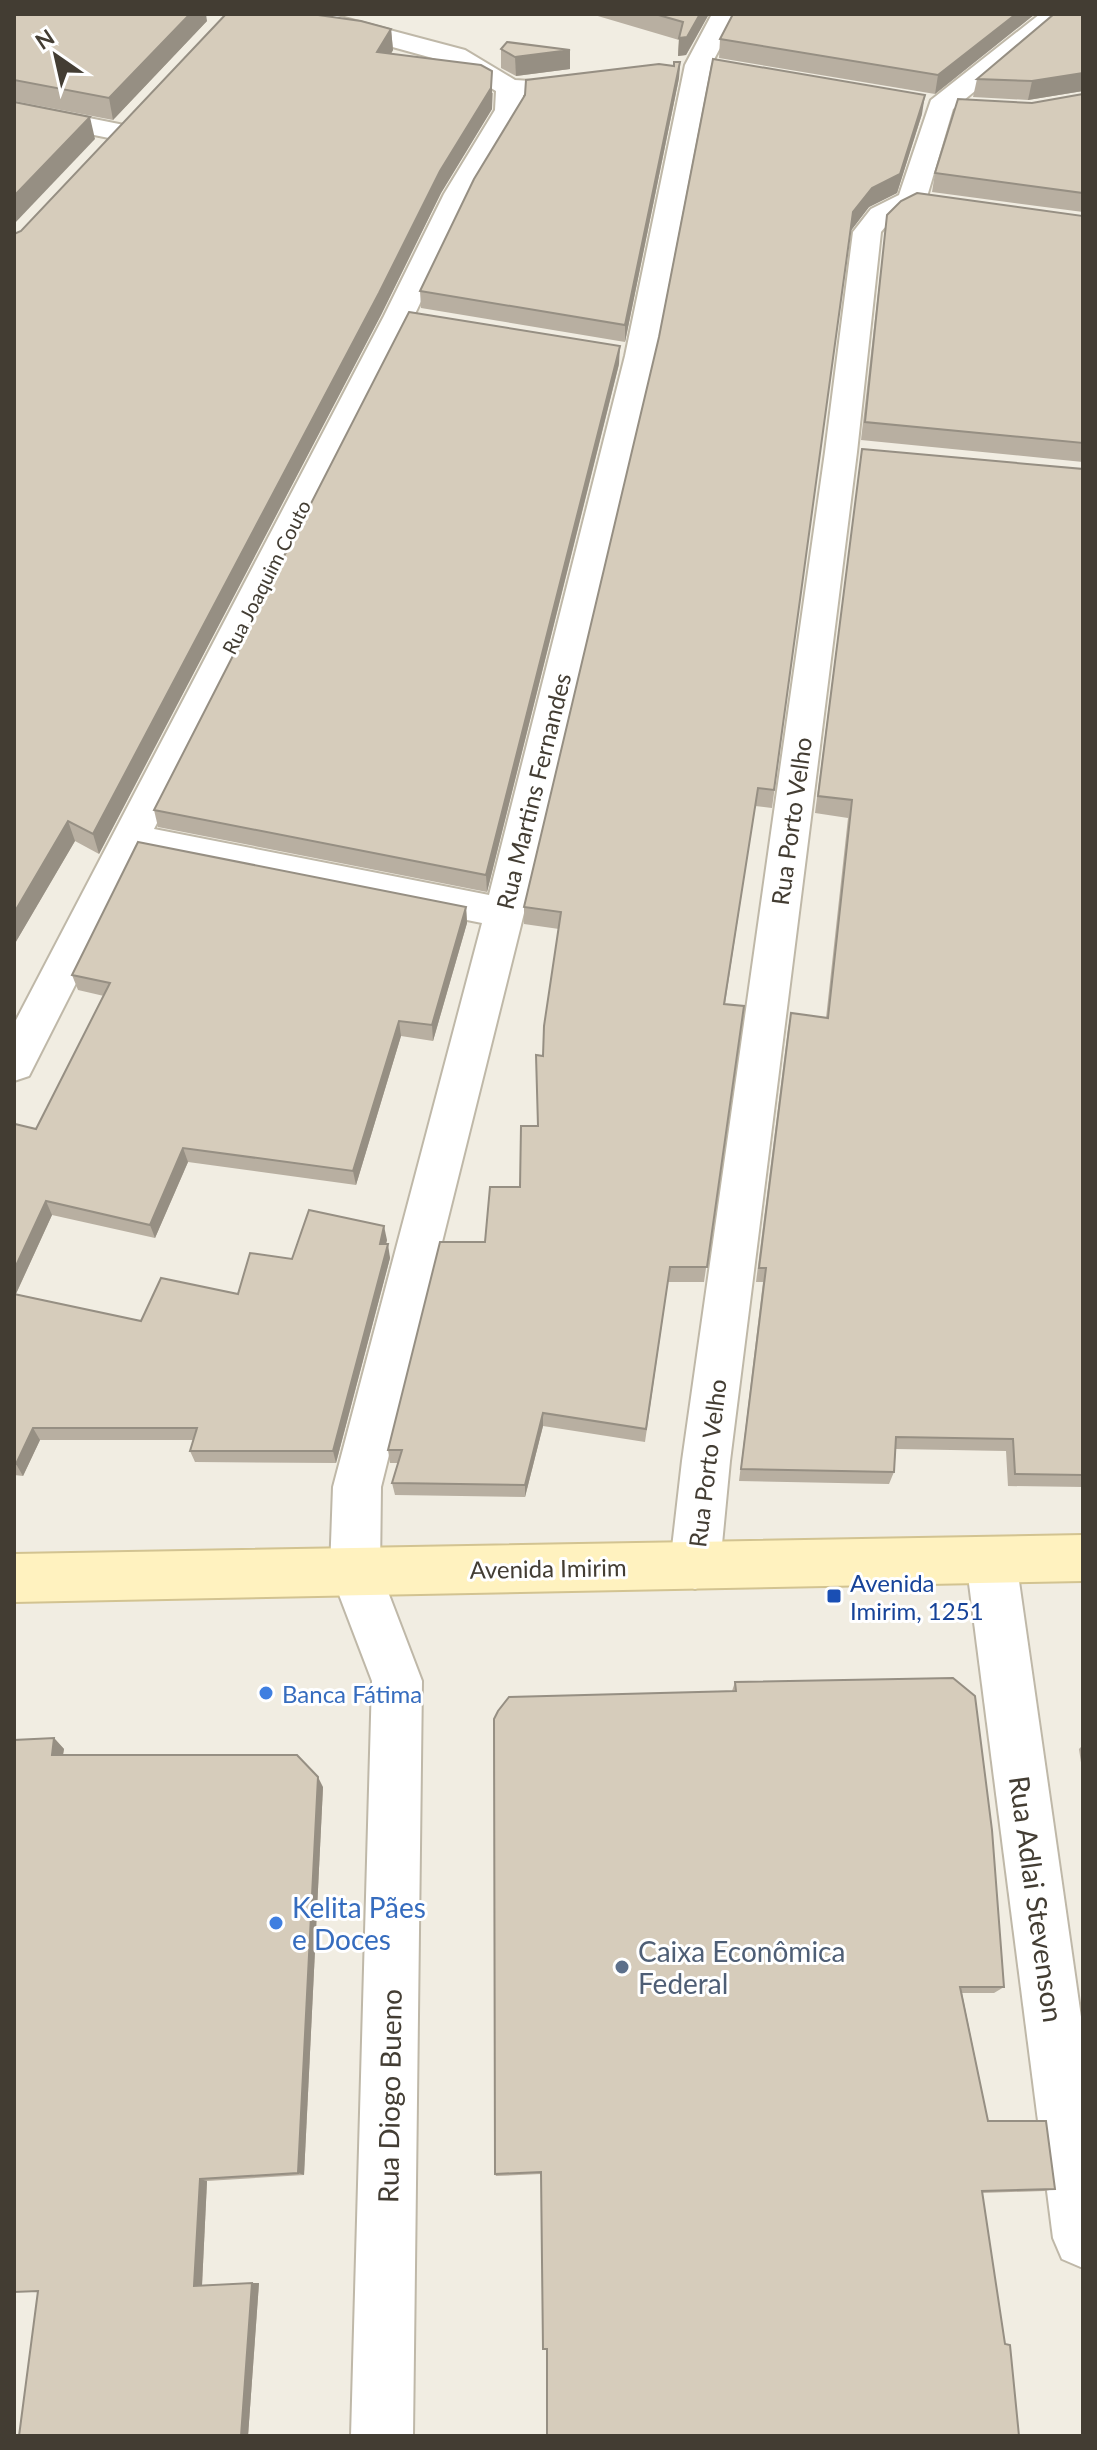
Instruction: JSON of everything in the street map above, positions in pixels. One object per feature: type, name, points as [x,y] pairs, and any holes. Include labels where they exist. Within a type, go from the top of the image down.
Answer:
[{"type":"main road","name":"Avenida Imirim","points":[[14,1578],[1083,1558]]},
{"type":"street","name":"Rua Joaquim Couto","points":[[14,1064],[132,839],[414,319],[458,194],[526,86],[456,56],[300,14]]},
{"type":"street","name":"Rua Martins Fernandes","points":[[355,1571],[357,1487],[504,913],[625,353],[697,68],[725,14]]},
{"type":"street","points":[[925,103],[1056,14]]},
{"type":"street","points":[[925,103],[978,109]]},
{"type":"street","name":"Rua Porto Velho","points":[[695,1565],[708,1445],[856,453],[867,232],[877,216],[892,206],[928,202],[925,103]]},
{"type":"street","points":[[14,111],[119,132]]},
{"type":"street","points":[[100,153],[140,111]]},
{"type":"street","points":[[132,839],[504,913]]},
{"type":"street","name":"Rua Adlai Stevenson","points":[[991,1560],[1083,2238]]},
{"type":"street","name":"Rua Diogo Bueno","points":[[355,1571],[397,1681],[382,2436]]},
{"type":"building","points":[[14,14],[190,14],[109,98],[14,80]]},
{"type":"building","points":[[226,14],[311,14],[391,29],[377,52],[481,65],[492,71],[491,88],[440,171],[379,293],[93,834],[68,821],[14,913],[14,234],[21,231]]},
{"type":"building","points":[[655,14],[700,14],[687,37],[679,38],[683,22]]},
{"type":"building","points":[[733,14],[1016,14],[938,75],[720,39]]},
{"type":"building","points":[[1054,14],[1083,14],[1083,73],[1032,81],[977,79]]},
{"type":"building","points":[[507,42],[570,50],[515,57],[501,49]]},
{"type":"building","points":[[713,59],[925,95],[900,174],[872,188],[853,212],[774,790],[758,788],[724,1004],[744,1006],[707,1267],[670,1267],[646,1429],[543,1413],[525,1485],[392,1483],[402,1450],[388,1450],[440,1242],[485,1242],[490,1187],[520,1187],[521,1126],[538,1126],[536,1055],[543,1056],[544,1026],[561,912],[524,907],[659,337]]},
{"type":"building","points":[[674,62],[680,62],[625,325],[420,291],[474,179],[525,95],[526,80],[659,64],[674,66]]},
{"type":"building","points":[[1083,94],[1083,193],[935,173],[958,99],[1032,103]]},
{"type":"building","points":[[14,102],[90,117],[14,196]]},
{"type":"building","points":[[917,193],[1083,216],[1083,443],[865,422],[887,215],[901,201]]},
{"type":"building","points":[[409,312],[620,346],[486,875],[154,810]]},
{"type":"building","points":[[862,449],[1083,469],[1083,1475],[1015,1474],[1013,1439],[896,1437],[894,1472],[741,1469],[766,1268],[759,1268],[791,1013],[828,1018],[852,800],[818,796]]},
{"type":"building","points":[[138,842],[466,907],[432,1025],[399,1021],[353,1171],[183,1148],[150,1225],[46,1201],[14,1270],[14,1127],[15,1124],[36,1129],[110,983],[72,975]]},
{"type":"building","points":[[309,1210],[384,1226],[380,1244],[388,1244],[333,1451],[190,1451],[197,1428],[33,1428],[14,1464],[14,1294],[141,1321],[161,1278],[238,1294],[250,1253],[292,1259]]},
{"type":"building","points":[[953,1678],[975,1696],[992,1830],[1004,1987],[960,1987],[988,2121],[1046,2121],[1055,2189],[982,2191],[1005,2344],[1010,2345],[1019,2436],[547,2436],[541,2172],[495,2174],[494,1719],[498,1711],[509,1697],[736,1691],[735,1682]]},
{"type":"building","points":[[54,1738],[52,1755],[297,1755],[318,1777],[298,2173],[200,2179],[194,2286],[252,2283],[241,2436],[19,2436],[38,2291],[14,2292],[14,1740]]},
{"type":"place","name":"Avenida Imirim, 1251","points":[[834,1596]]},
{"type":"place","name":"Banca Fátima","points":[[266,1693]]},
{"type":"place","name":"Kelita Pães e Doces","points":[[276,1923]]},
{"type":"place","name":"Caixa Econômica Federal","points":[[622,1967]]}]
